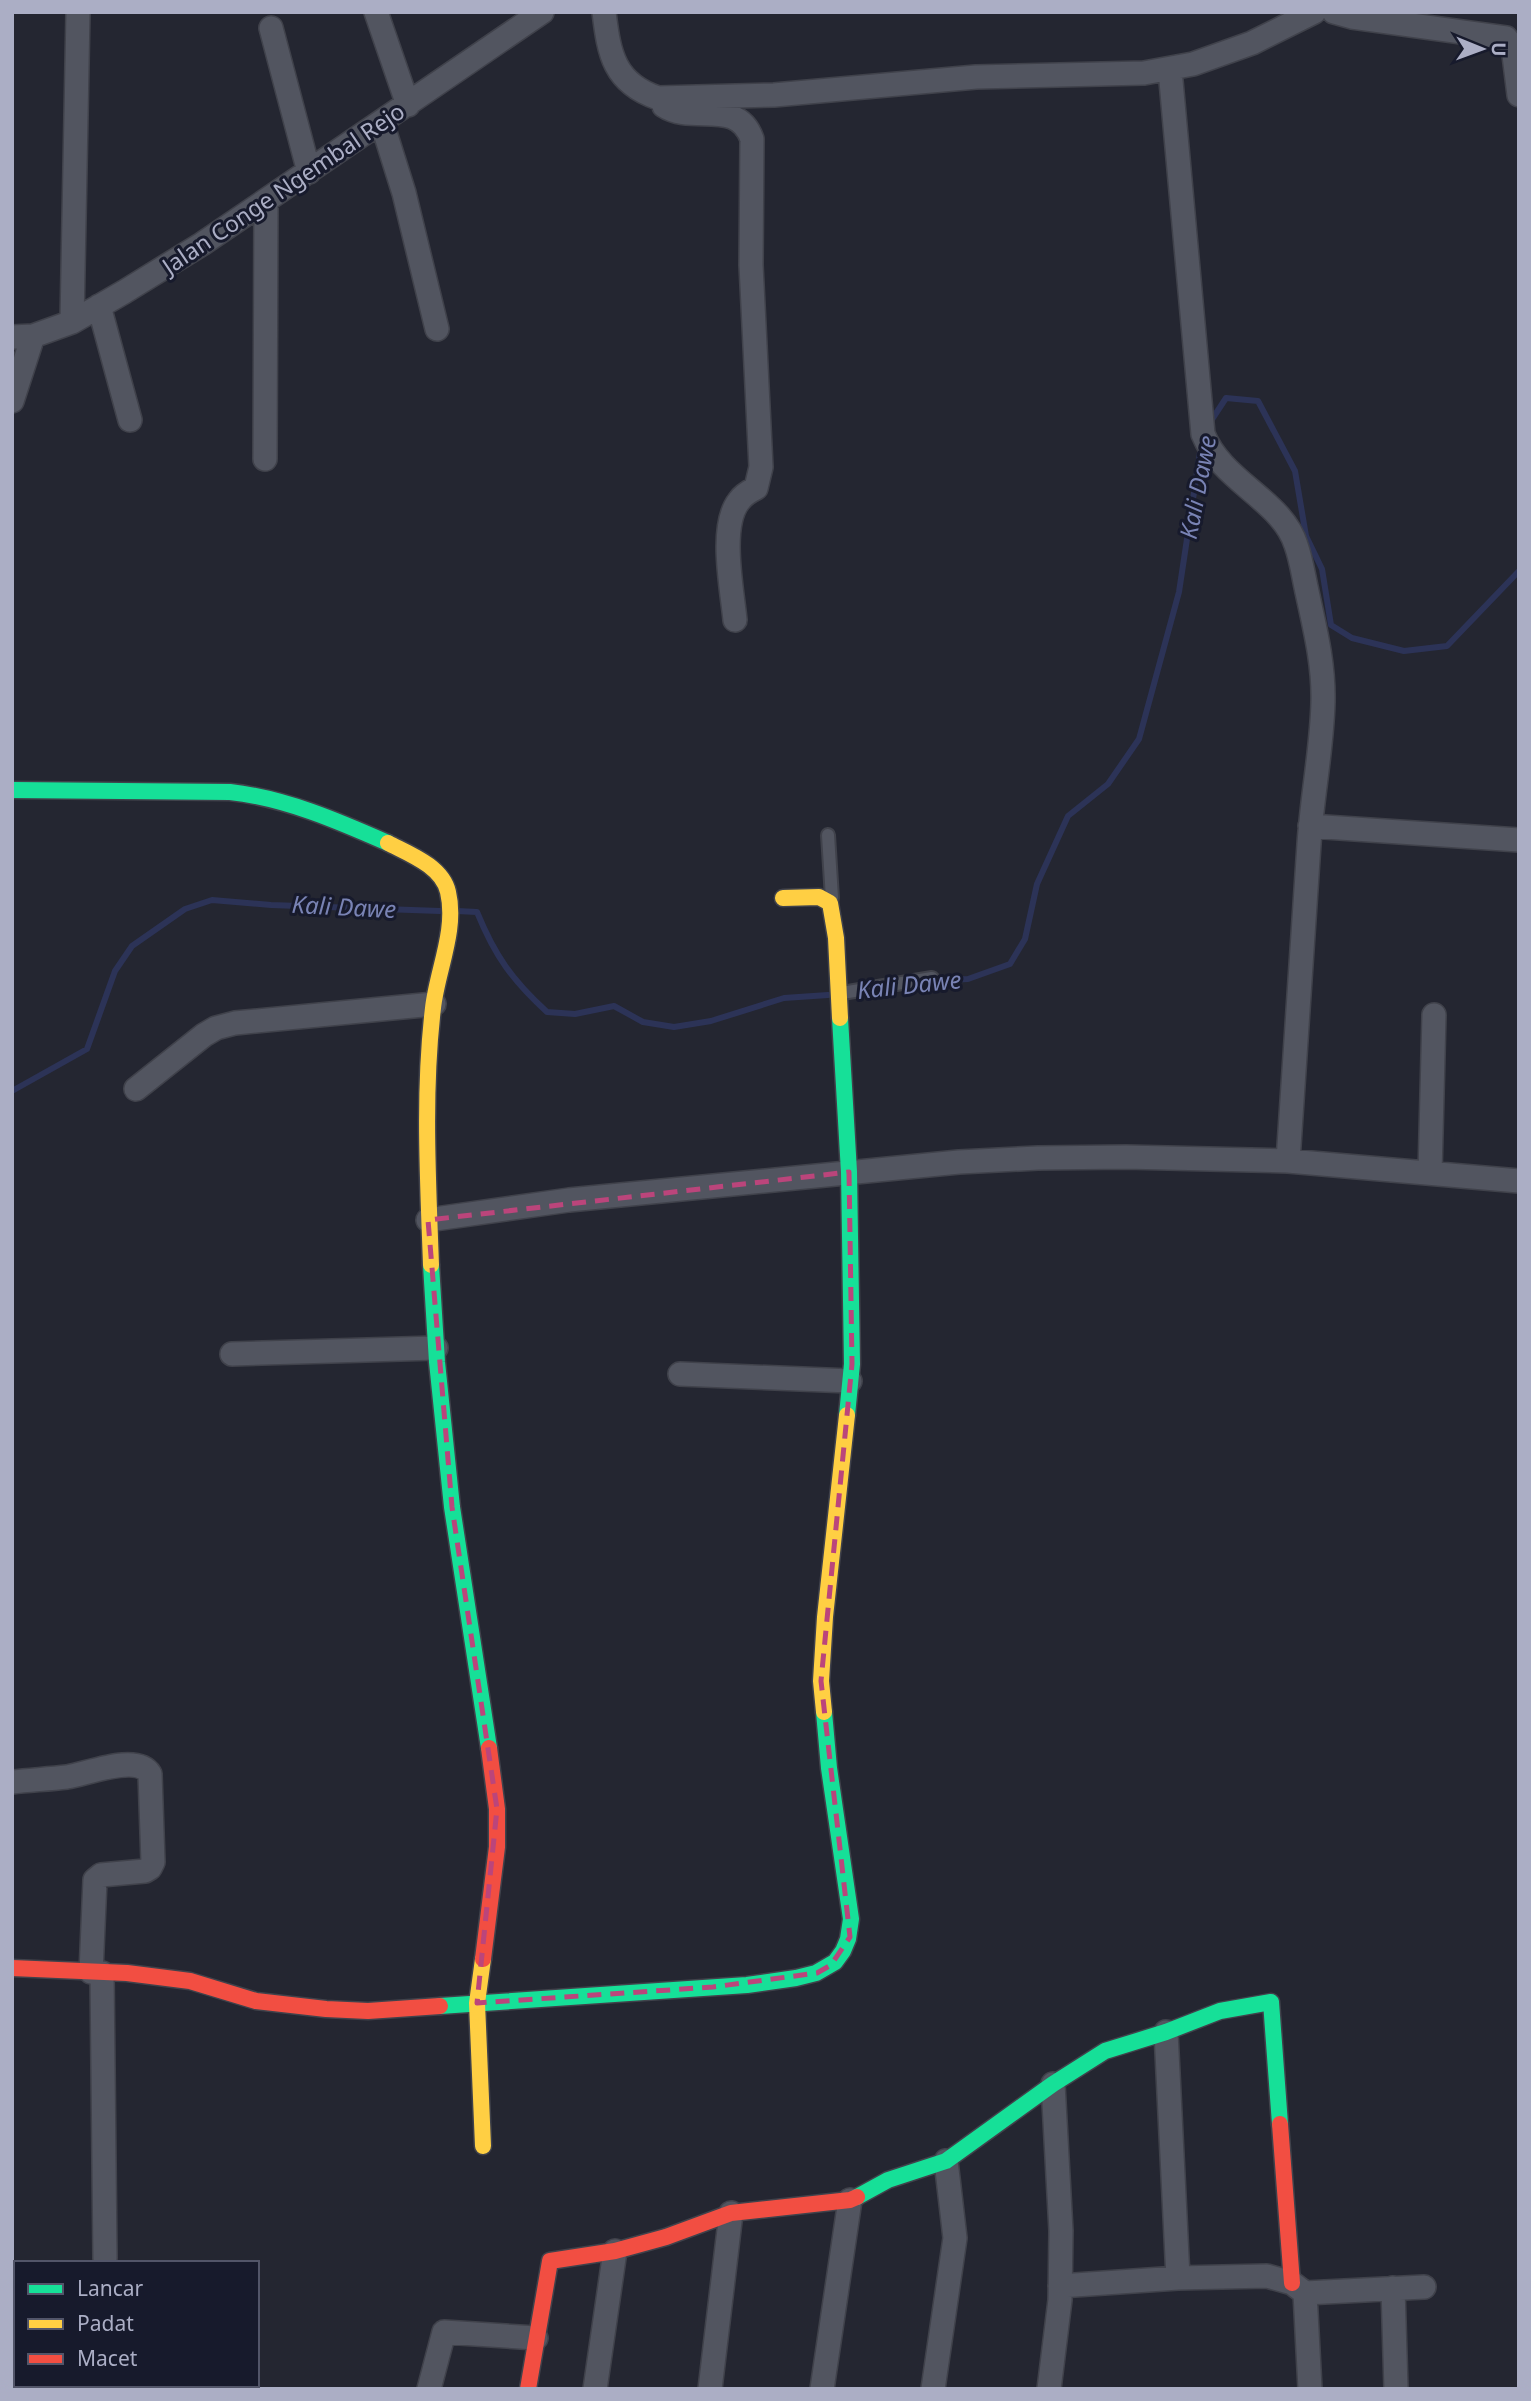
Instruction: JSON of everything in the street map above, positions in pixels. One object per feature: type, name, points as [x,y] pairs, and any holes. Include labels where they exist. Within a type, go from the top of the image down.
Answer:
[{"type":"street","points":[[72,322],[78,12]]},
{"type":"street","points":[[376,12],[408,105]]},
{"type":"street","name":"Jalan Conge Ngembal Rejo","points":[[23,337],[72,322],[202,244],[542,12]]},
{"type":"street","points":[[604,12],[610,48],[618,69],[628,83],[641,92],[658,98],[774,95],[976,77],[1170,70],[1252,43],[1314,12]]},
{"type":"street","points":[[1334,12],[1352,17],[1506,38],[1513,47],[1519,95]]},
{"type":"street","points":[[271,28],[309,172]]},
{"type":"street","points":[[1170,70],[1200,417],[1209,449],[1222,466],[1290,530],[1297,546],[1316,629],[1323,700],[1321,739],[1310,827],[1288,1161]]},
{"type":"street","points":[[658,98],[665,106],[677,112],[732,116],[747,126],[752,139],[751,265],[761,467],[756,488],[738,501],[729,527],[734,620]]},
{"type":"street","points":[[382,122],[404,193],[437,329]]},
{"type":"street","points":[[265,459],[267,201]]},
{"type":"street","points":[[100,306],[130,420]]},
{"type":"street","points":[[12,401],[23,337]]},
{"type":"street","points":[[12,789],[230,792],[260,796],[343,824],[411,855],[437,871],[447,887],[450,899],[448,924],[434,1004],[428,1072],[428,1220],[436,1348],[452,1507],[497,1810],[498,1847],[477,2003],[483,2146]]},
{"type":"street","points":[[1310,827],[1519,840]]},
{"type":"street","points":[[12,1968],[127,1973],[190,1981],[256,2001],[368,2011],[713,1987],[799,1978],[831,1965],[843,1952],[850,1937],[851,1919],[824,1728],[821,1651],[850,1381],[852,1321],[849,1172],[832,905],[829,899],[822,897],[783,898]]},
{"type":"street","points":[[136,1089],[216,1028],[235,1023],[434,1004]]},
{"type":"street","points":[[1430,1173],[1434,1015]]},
{"type":"street","points":[[428,1220],[569,1200],[959,1162],[1038,1158],[1288,1161],[1519,1181]]},
{"type":"street","points":[[232,1354],[436,1348]]},
{"type":"street","points":[[680,1374],[850,1381]]},
{"type":"street","points":[[12,1782],[77,1775],[113,1766],[140,1766],[146,1768],[150,1774],[153,1862],[150,1868],[145,1871],[101,1875],[95,1880],[105,2258]]},
{"type":"street","points":[[528,2389],[550,2260],[587,2257],[615,2251],[666,2237],[731,2213],[850,2200],[888,2180],[946,2161],[1053,2084],[1105,2051],[1220,2011],[1271,2002],[1310,2389]]},
{"type":"street","points":[[1166,2032],[1178,2278]]},
{"type":"street","points":[[1049,2389],[1060,2286],[1061,2231],[1053,2084]]},
{"type":"street","points":[[933,2389],[954,2238],[946,2161]]},
{"type":"street","points":[[822,2389],[850,2200]]},
{"type":"street","points":[[710,2389],[731,2213]]},
{"type":"street","points":[[595,2389],[615,2251]]},
{"type":"street","points":[[1060,2286],[1178,2278],[1267,2276],[1299,2288],[1424,2287]]},
{"type":"street","points":[[1393,2288],[1396,2389]]},
{"type":"street","points":[[429,2389],[444,2332],[536,2338]]},
{"type":"lane","points":[[828,835],[832,905]]},
{"type":"lane","points":[[838,993],[932,978]]},
{"type":"highlighted area","points":[[849,1172],[852,1364],[821,1681],[850,1937],[831,1965],[817,1973],[713,1987],[477,2003],[497,1809],[452,1507],[428,1220]]},
{"type":"waterway","name":"Kali Dawe","points":[[1209,424],[1226,398],[1258,401],[1295,471],[1306,536],[1322,569],[1331,625],[1352,638],[1404,651],[1447,646],[1519,571]]},
{"type":"waterway","name":"Kali Dawe","points":[[931,981],[968,979],[1010,964],[1025,939],[1037,884],[1068,816],[1108,784],[1139,739],[1179,592],[1201,446]]},
{"type":"waterway","name":"Kali Dawe","points":[[12,1091],[87,1049],[115,971],[132,946],[185,909],[212,900],[271,905],[440,911]]},
{"type":"waterway","name":"Kali Dawe","points":[[457,911],[477,912],[506,967],[547,1012],[575,1014],[614,1006],[643,1022],[674,1027],[711,1021],[784,998],[828,995]]},
{"type":"traffic: fast","points":[[12,790],[230,792],[291,805],[388,843]]},
{"type":"traffic: fast","points":[[840,1018],[849,1172],[852,1364],[847,1415]]},
{"type":"traffic: fast","points":[[431,1265],[437,1362],[452,1507],[489,1748]]},
{"type":"traffic: fast","points":[[440,2006],[747,1985],[816,1973],[835,1962],[848,1939],[851,1919],[829,1768],[824,1712]]},
{"type":"traffic: fast","points":[[857,2197],[888,2180],[946,2161],[1053,2084],[1105,2051],[1220,2011],[1271,2002],[1280,2124]]},
{"type":"traffic: slow","points":[[388,843],[415,856],[439,875],[445,883],[450,906],[448,936],[433,1008],[428,1072],[431,1265]]},
{"type":"traffic: slow","points":[[783,898],[819,897],[830,903],[836,938],[840,1018]]},
{"type":"traffic: slow","points":[[824,1712],[821,1681],[825,1617],[847,1415]]},
{"type":"traffic: slow","points":[[483,1959],[477,2003],[483,2146]]},
{"type":"traffic: jam","points":[[483,1959],[497,1847],[497,1809],[489,1748]]},
{"type":"traffic: jam","points":[[12,1968],[127,1973],[190,1981],[256,2001],[326,2009],[368,2011],[440,2006]]},
{"type":"traffic: jam","points":[[1280,2124],[1292,2283]]},
{"type":"traffic: jam","points":[[528,2389],[550,2261],[615,2251],[666,2237],[731,2213],[857,2197]]}]
